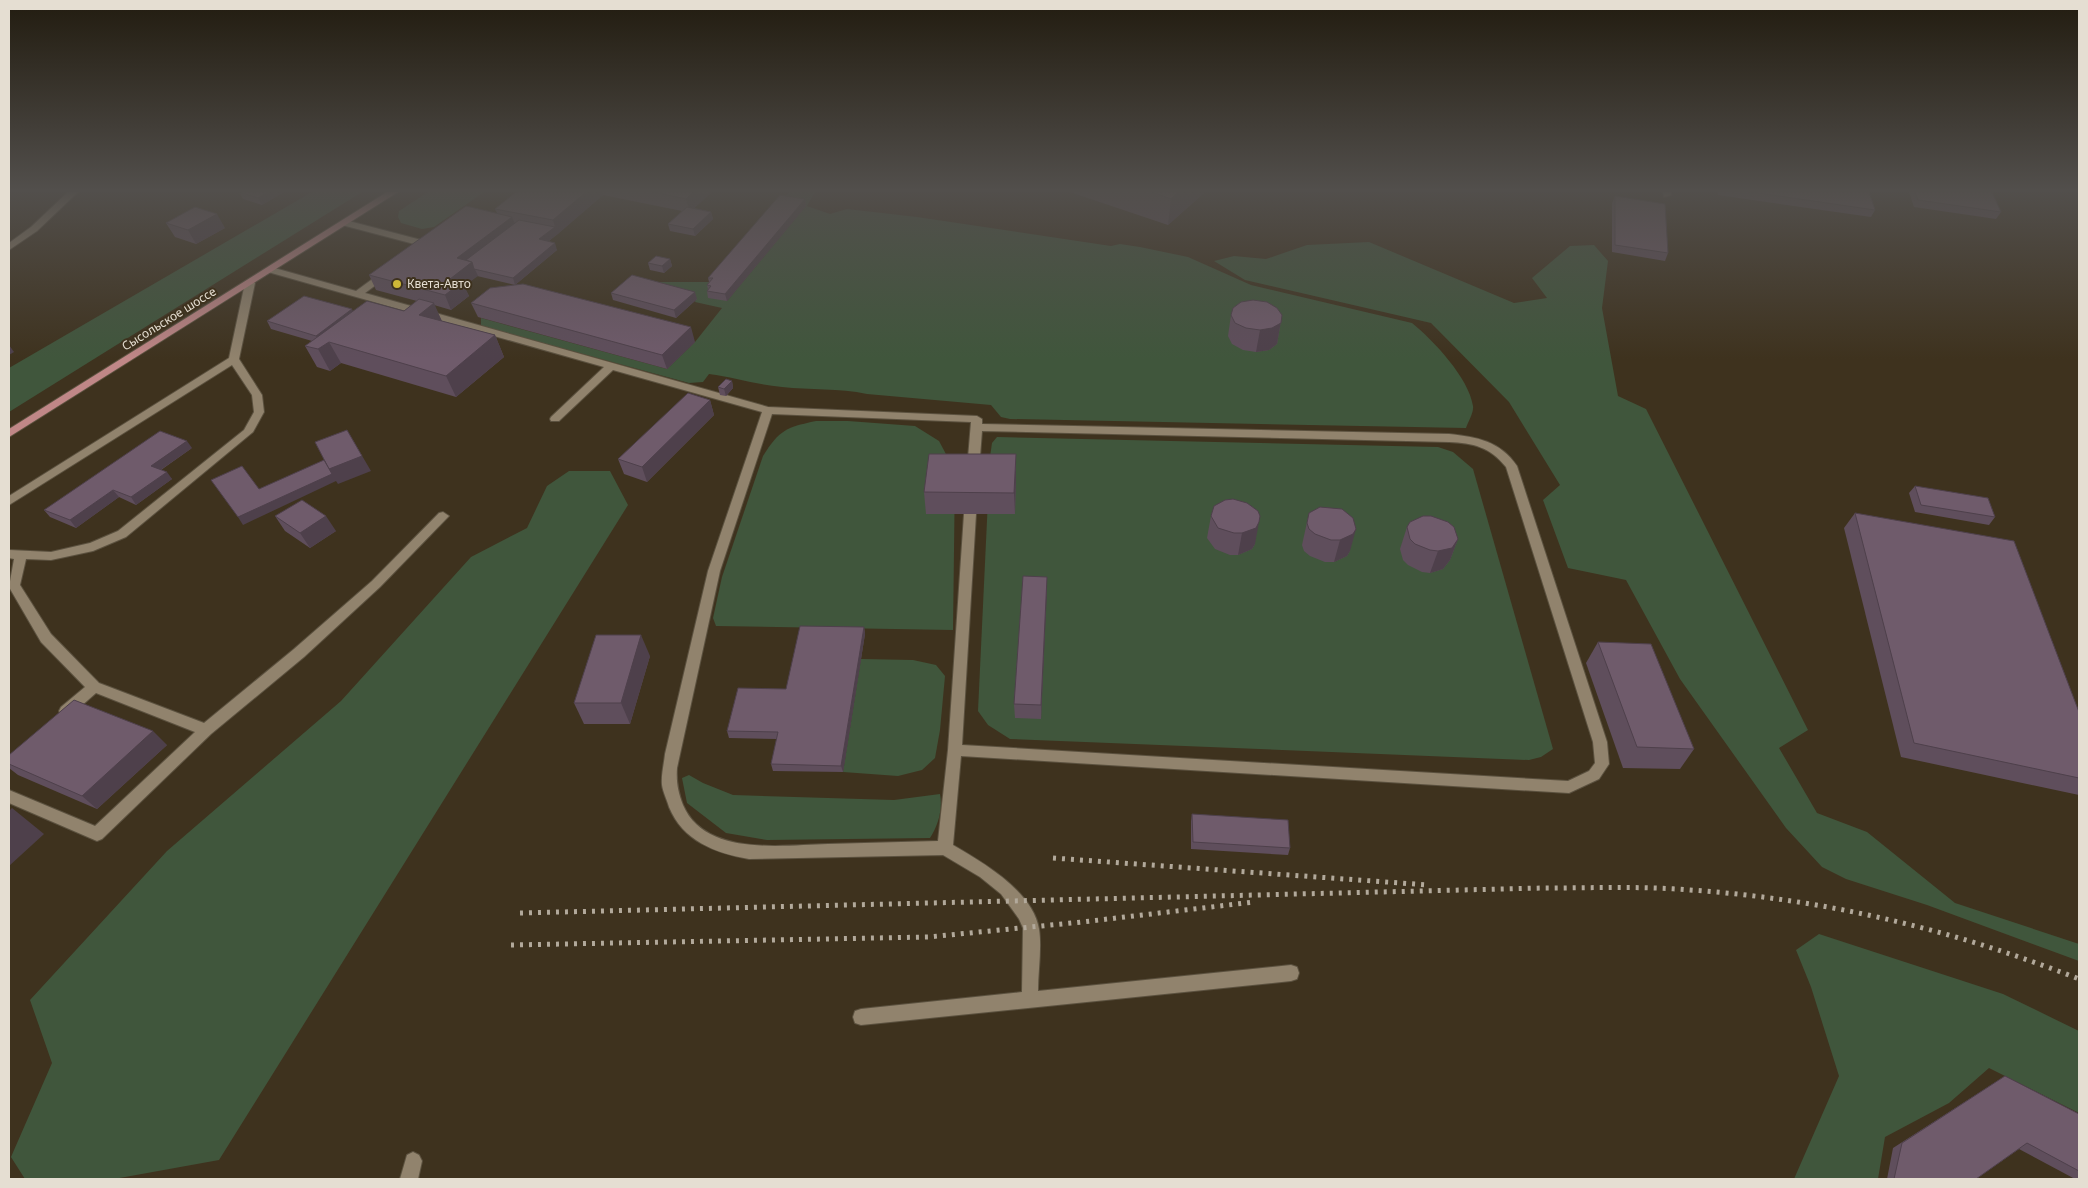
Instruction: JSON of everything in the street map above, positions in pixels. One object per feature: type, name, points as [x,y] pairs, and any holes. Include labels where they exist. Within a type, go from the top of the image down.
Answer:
[{"type":"main road","name":"Сысольское шоссе","points":[[9,434],[306,247]]},
{"type":"street","points":[[410,255],[421,247]]},
{"type":"street","points":[[357,295],[395,266]]},
{"type":"street","points":[[270,270],[768,410],[978,419],[973,476]]},
{"type":"street","points":[[206,730],[94,687],[46,638],[14,585],[15,554],[51,556],[93,547],[122,534],[248,432],[260,412],[257,394],[234,359],[250,282]]},
{"type":"street","points":[[9,501],[234,359]]},
{"type":"street","points":[[555,419],[611,366]]},
{"type":"street","points":[[768,410],[714,571],[672,754],[669,783],[676,806],[687,825],[706,840],[724,848],[740,851],[946,848],[985,872],[1006,889],[1025,914],[1031,928],[1030,1000]]},
{"type":"street","points":[[955,750],[1569,786],[1594,775],[1602,764],[1600,742],[1511,466],[1493,446],[1474,439],[1448,438],[976,427]]},
{"type":"street","points":[[946,848],[955,750],[970,514]]},
{"type":"street","points":[[9,796],[97,834],[206,730],[369,591],[443,516]]},
{"type":"street","points":[[59,717],[94,687]]},
{"type":"street","points":[[861,1017],[1291,973]]},
{"type":"street","points":[[409,1179],[413,1161]]},
{"type":"green space","points":[[217,247],[273,247],[9,412],[9,368]]},
{"type":"green space","points":[[772,247],[1142,247],[1188,257],[1251,285],[1412,323],[1449,360],[1465,384],[1473,408],[1466,428],[1010,419],[1001,417],[991,405],[773,386],[709,374],[703,382],[689,383],[481,326],[481,318],[667,369],[695,342],[722,308],[695,302],[696,299],[648,282],[713,282],[727,301]]},
{"type":"green space","points":[[1300,247],[1382,247],[1514,303],[1547,298],[1532,278],[1568,247],[1596,247],[1608,261],[1602,308],[1618,396],[1646,409],[1808,730],[1779,748],[1817,813],[1867,832],[1955,903],[2079,944],[2079,961],[1927,905],[1846,879],[1822,867],[1786,828],[1680,679],[1626,580],[1568,568],[1543,500],[1560,485],[1509,402],[1431,323],[1245,280],[1214,261],[1234,256],[1266,259]]},
{"type":"green space","points":[[816,421],[848,421],[915,426],[939,441],[955,471],[953,630],[716,626],[713,618],[722,577],[763,456],[774,440],[785,431],[798,425]]},
{"type":"green space","points":[[997,437],[1438,447],[1453,452],[1473,469],[1553,749],[1541,757],[1529,760],[1010,739],[988,725],[978,711],[990,457],[992,443]]},
{"type":"green space","points":[[569,471],[610,471],[628,505],[219,1160],[114,1179],[25,1179],[11,1157],[52,1063],[30,1000],[167,851],[341,701],[471,557],[527,528],[547,486]]},
{"type":"green space","points":[[861,659],[913,660],[936,665],[945,676],[940,730],[935,758],[922,770],[898,776],[843,772]]},
{"type":"green space","points":[[689,775],[733,795],[894,800],[940,794],[940,811],[930,838],[767,840],[726,833],[687,803],[682,778]]},
{"type":"green space","points":[[1819,934],[2003,994],[2079,1031],[2079,1113],[1989,1068],[1949,1103],[1885,1137],[1878,1179],[1794,1179],[1839,1076],[1811,987],[1796,950]]},
{"type":"building","points":[[408,247],[471,247],[457,258],[472,262],[450,279],[462,282],[445,295],[369,275]]},
{"type":"building","points":[[483,247],[550,247],[513,278],[474,269],[472,262],[466,260]]},
{"type":"building","points":[[735,247],[764,247],[725,294],[707,291],[711,286],[707,285],[713,278],[708,278]]},
{"type":"building","points":[[1631,247],[1668,247],[1668,253]]},
{"type":"building","points":[[656,256],[670,259],[662,266],[648,263]]},
{"type":"building","points":[[632,275],[695,292],[674,310],[611,293]]},
{"type":"building","points":[[523,284],[691,327],[662,355],[471,303],[490,288]]},
{"type":"building","points":[[304,296],[352,309],[316,336],[267,321]]},
{"type":"building","points":[[419,299],[434,303],[419,315],[495,335],[446,376],[329,342],[318,349],[305,346],[367,301],[404,311]]},
{"type":"building","points":[[1253,300],[1267,302],[1277,308],[1282,315],[1281,323],[1272,328],[1260,330],[1246,328],[1235,323],[1231,315],[1233,308],[1241,302]]},
{"type":"building","points":[[726,379],[732,381],[724,389],[718,387]]},
{"type":"building","points":[[688,393],[710,400],[642,467],[618,459]]},
{"type":"building","points":[[347,430],[362,456],[329,469],[315,442]]},
{"type":"building","points":[[160,431],[187,441],[151,466],[167,472],[131,497],[113,490],[70,520],[44,510]]},
{"type":"building","points":[[929,454],[1016,454],[1014,493],[924,492]]},
{"type":"building","points":[[324,460],[332,474],[238,517],[211,480],[242,466],[259,489]]},
{"type":"building","points":[[1915,486],[1988,498],[1995,517],[1921,505]]},
{"type":"building","points":[[1233,499],[1247,503],[1258,511],[1260,516],[1256,528],[1242,533],[1234,533],[1218,528],[1211,516],[1214,506],[1225,500]]},
{"type":"building","points":[[302,500],[326,516],[300,533],[275,516]]},
{"type":"building","points":[[1320,507],[1342,509],[1353,518],[1356,529],[1353,534],[1340,540],[1331,540],[1315,534],[1309,529],[1307,523],[1309,513]]},
{"type":"building","points":[[1855,513],[2014,541],[2079,712],[2079,778],[1914,743]]},
{"type":"building","points":[[1423,516],[1431,516],[1448,522],[1454,527],[1458,539],[1452,548],[1438,551],[1430,550],[1415,544],[1410,539],[1407,527],[1410,522]]},
{"type":"building","points":[[1023,576],[1047,577],[1041,705],[1014,704]]},
{"type":"building","points":[[800,626],[864,627],[841,766],[771,764],[778,732],[727,731],[738,688],[786,689]]},
{"type":"building","points":[[596,635],[641,635],[621,703],[574,703]]},
{"type":"building","points":[[1598,642],[1651,644],[1694,749],[1637,747]]},
{"type":"building","points":[[74,700],[153,731],[82,796],[9,764],[9,755]]},
{"type":"building","points":[[1192,814],[1288,820],[1290,848],[1193,842]]},
{"type":"building","points":[[2005,1076],[2079,1114],[2079,1171],[2027,1143],[1976,1179],[1894,1179],[1902,1143]]},
{"type":"railway","points":[[1053,858],[1428,885]]},
{"type":"railway","points":[[520,913],[1543,888],[1672,889],[1740,894],[1839,909],[1937,932],[2032,961],[2079,979]]},
{"type":"railway","points":[[511,945],[928,937],[1082,922],[1254,902]]},
{"type":"place","name":"Квета-Авто","points":[[397,284]]}]
